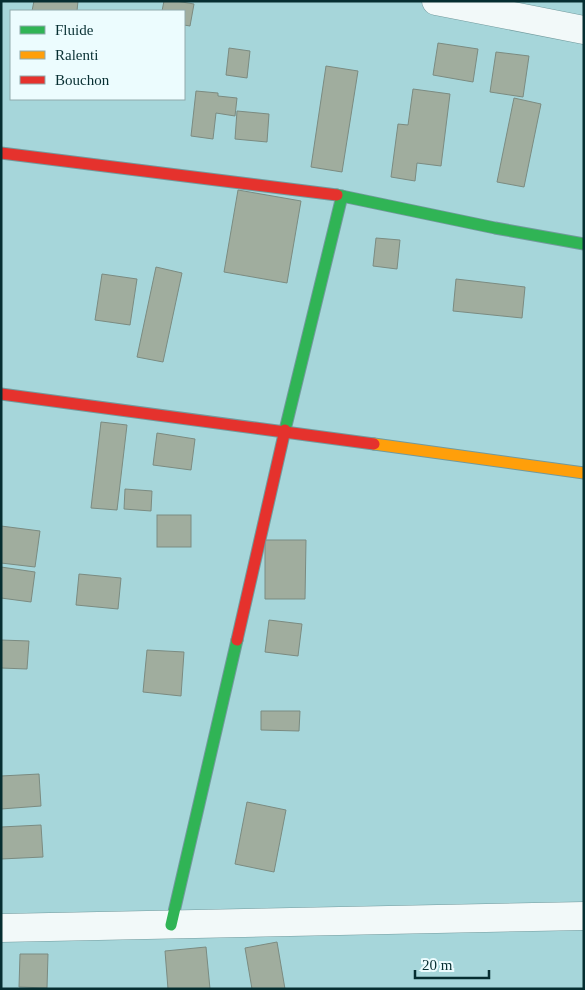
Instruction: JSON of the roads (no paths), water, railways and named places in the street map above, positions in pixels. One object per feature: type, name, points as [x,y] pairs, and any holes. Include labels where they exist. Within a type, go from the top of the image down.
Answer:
[{"type":"street","points":[[436,1],[584,30]]},
{"type":"street","points":[[1,152],[342,196],[495,228],[584,244]]},
{"type":"street","points":[[171,925],[285,431],[342,196]]},
{"type":"street","points":[[1,394],[285,431],[584,474]]},
{"type":"street","points":[[1,928],[584,916]]}]
